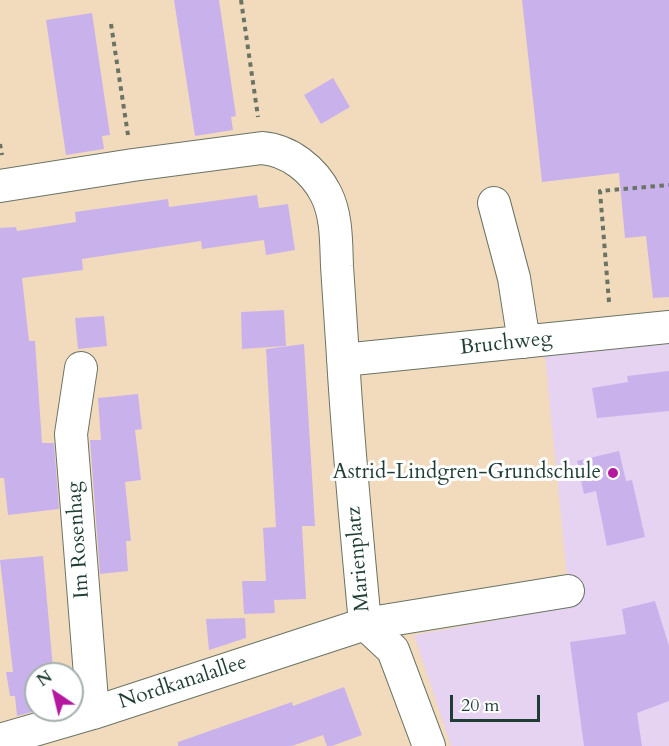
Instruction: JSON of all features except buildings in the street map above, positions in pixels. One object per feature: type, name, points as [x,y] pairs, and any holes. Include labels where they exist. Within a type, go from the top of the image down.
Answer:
[{"type":"street","points":[[0,186],[262,148]]},
{"type":"street","name":"Marienplatz","points":[[262,148],[278,151],[296,160],[320,184],[330,204],[336,234],[343,360],[364,624],[568,591]]},
{"type":"street","points":[[494,203],[514,278],[524,342]]},
{"type":"street","name":"Bruchweg","points":[[343,360],[669,327]]},
{"type":"street","name":"Im Rosenhag","points":[[81,368],[71,434],[93,713]]},
{"type":"street","points":[[364,624],[393,650],[429,746]]},
{"type":"street","name":"Nordkanalallee","points":[[0,740],[37,738],[93,713],[364,624]]},
{"type":"path","points":[[241,0],[262,148]]},
{"type":"path","points":[[111,24],[133,165]]},
{"type":"path","points":[[612,333],[600,191],[669,185]]},
{"type":"shaded area","name":"Astrid-Lindgren-Grundschule","points":[[669,344],[669,746],[451,746],[414,635],[570,607],[545,356]]},
{"type":"place","name":"Astrid-Lindgren-Grundschule","points":[[613,473]]}]
